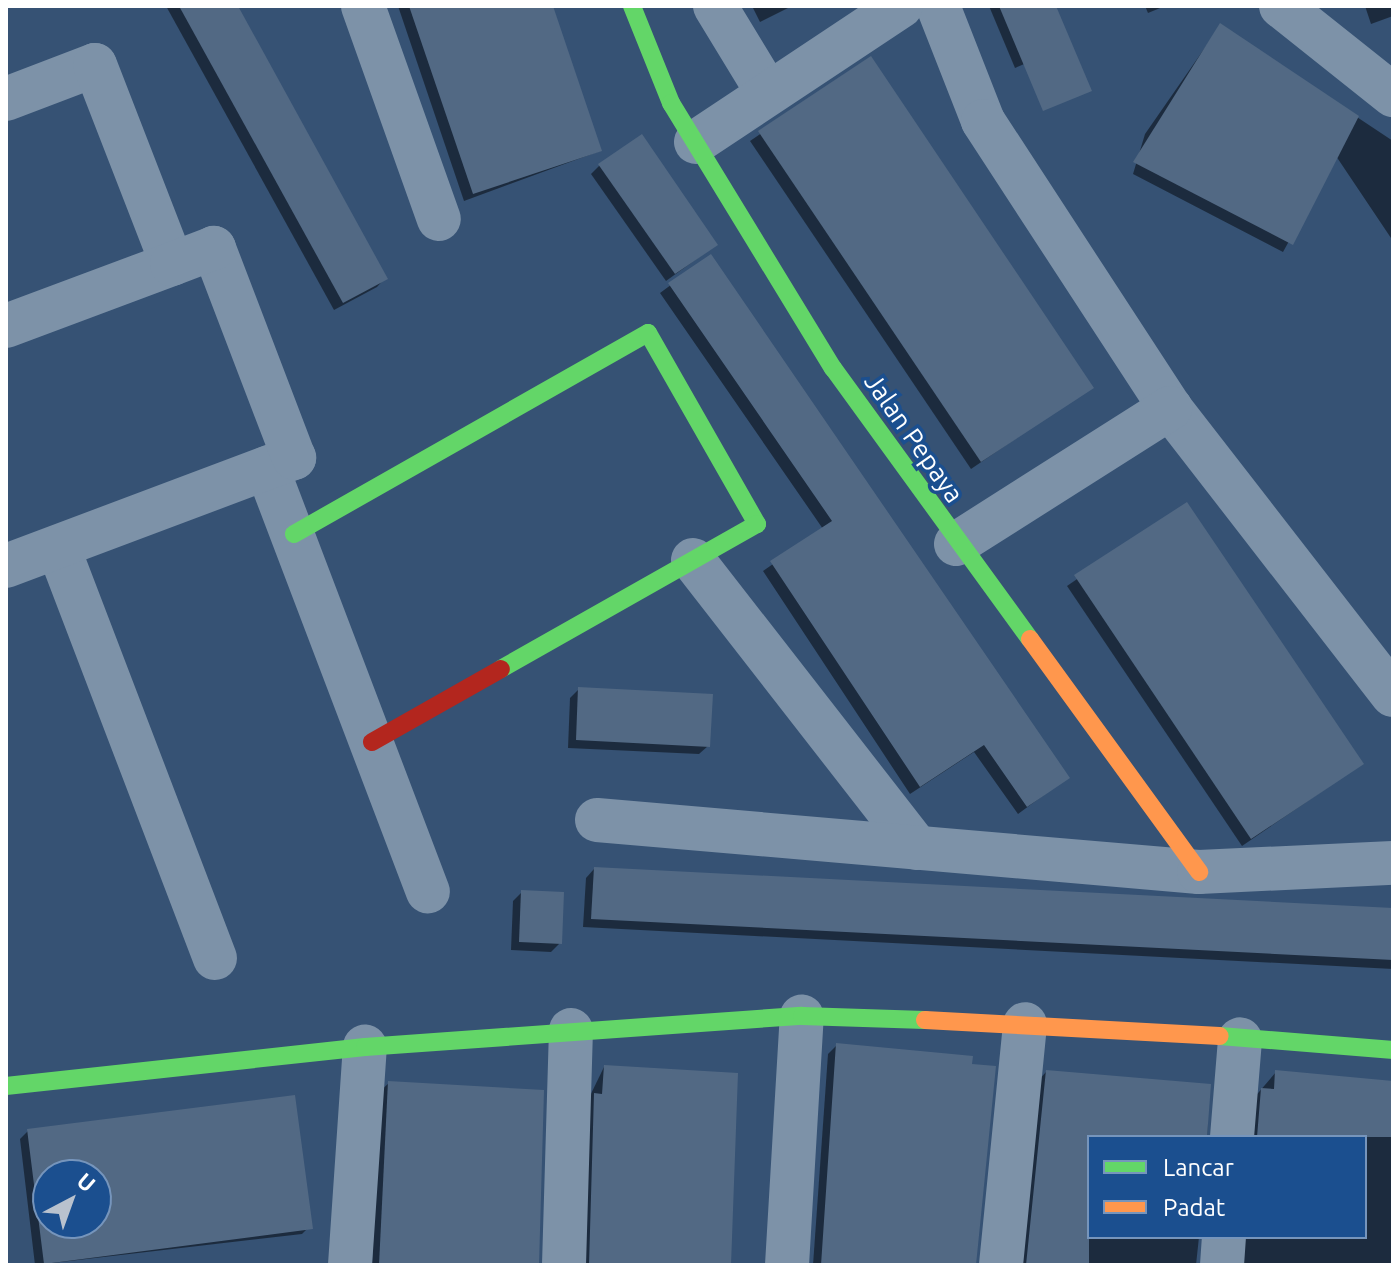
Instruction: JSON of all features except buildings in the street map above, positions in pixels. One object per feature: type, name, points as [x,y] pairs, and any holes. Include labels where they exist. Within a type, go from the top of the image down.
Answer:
[{"type":"street","points":[[363,6],[439,219]]},
{"type":"street","name":"Jalan Pepaya","points":[[632,6],[671,103],[833,368],[956,544],[1199,872]]},
{"type":"street","points":[[715,6],[768,93]]},
{"type":"street","points":[[696,142],[901,6]]},
{"type":"street","points":[[938,6],[983,121],[1170,408],[1393,695]]},
{"type":"street","points":[[1281,6],[1390,87]]},
{"type":"street","points":[[6,99],[95,65],[172,264]]},
{"type":"street","points":[[6,326],[214,248],[294,458],[6,566]]},
{"type":"street","points":[[294,534],[648,333],[757,524],[372,742]]},
{"type":"street","points":[[956,544],[1170,408]]},
{"type":"street","points":[[267,468],[428,891]]},
{"type":"street","points":[[58,547],[215,958]]},
{"type":"street","points":[[693,560],[917,848]]},
{"type":"street","points":[[597,820],[1199,872],[1393,863]]},
{"type":"street","points":[[787,1265],[802,1016]]},
{"type":"street","points":[[6,1086],[365,1047],[802,1016],[1025,1024],[1393,1050]]},
{"type":"street","points":[[1001,1265],[1025,1024]]},
{"type":"street","points":[[564,1265],[571,1030]]},
{"type":"street","points":[[1232,1135],[1240,1039]]},
{"type":"street","points":[[350,1265],[365,1047]]},
{"type":"street","points":[[1222,1265],[1224,1239]]},
{"type":"traffic: fast","points":[[632,6],[671,103],[833,368],[1030,639]]},
{"type":"traffic: fast","points":[[294,534],[648,333],[757,524],[501,669]]},
{"type":"traffic: fast","points":[[6,1086],[365,1047],[802,1016],[925,1020]]},
{"type":"traffic: fast","points":[[1220,1036],[1393,1050]]},
{"type":"traffic: slow","points":[[1030,639],[1199,872]]},
{"type":"traffic: slow","points":[[925,1020],[1220,1036]]},
{"type":"traffic: jam","points":[[372,742],[501,669]]}]
